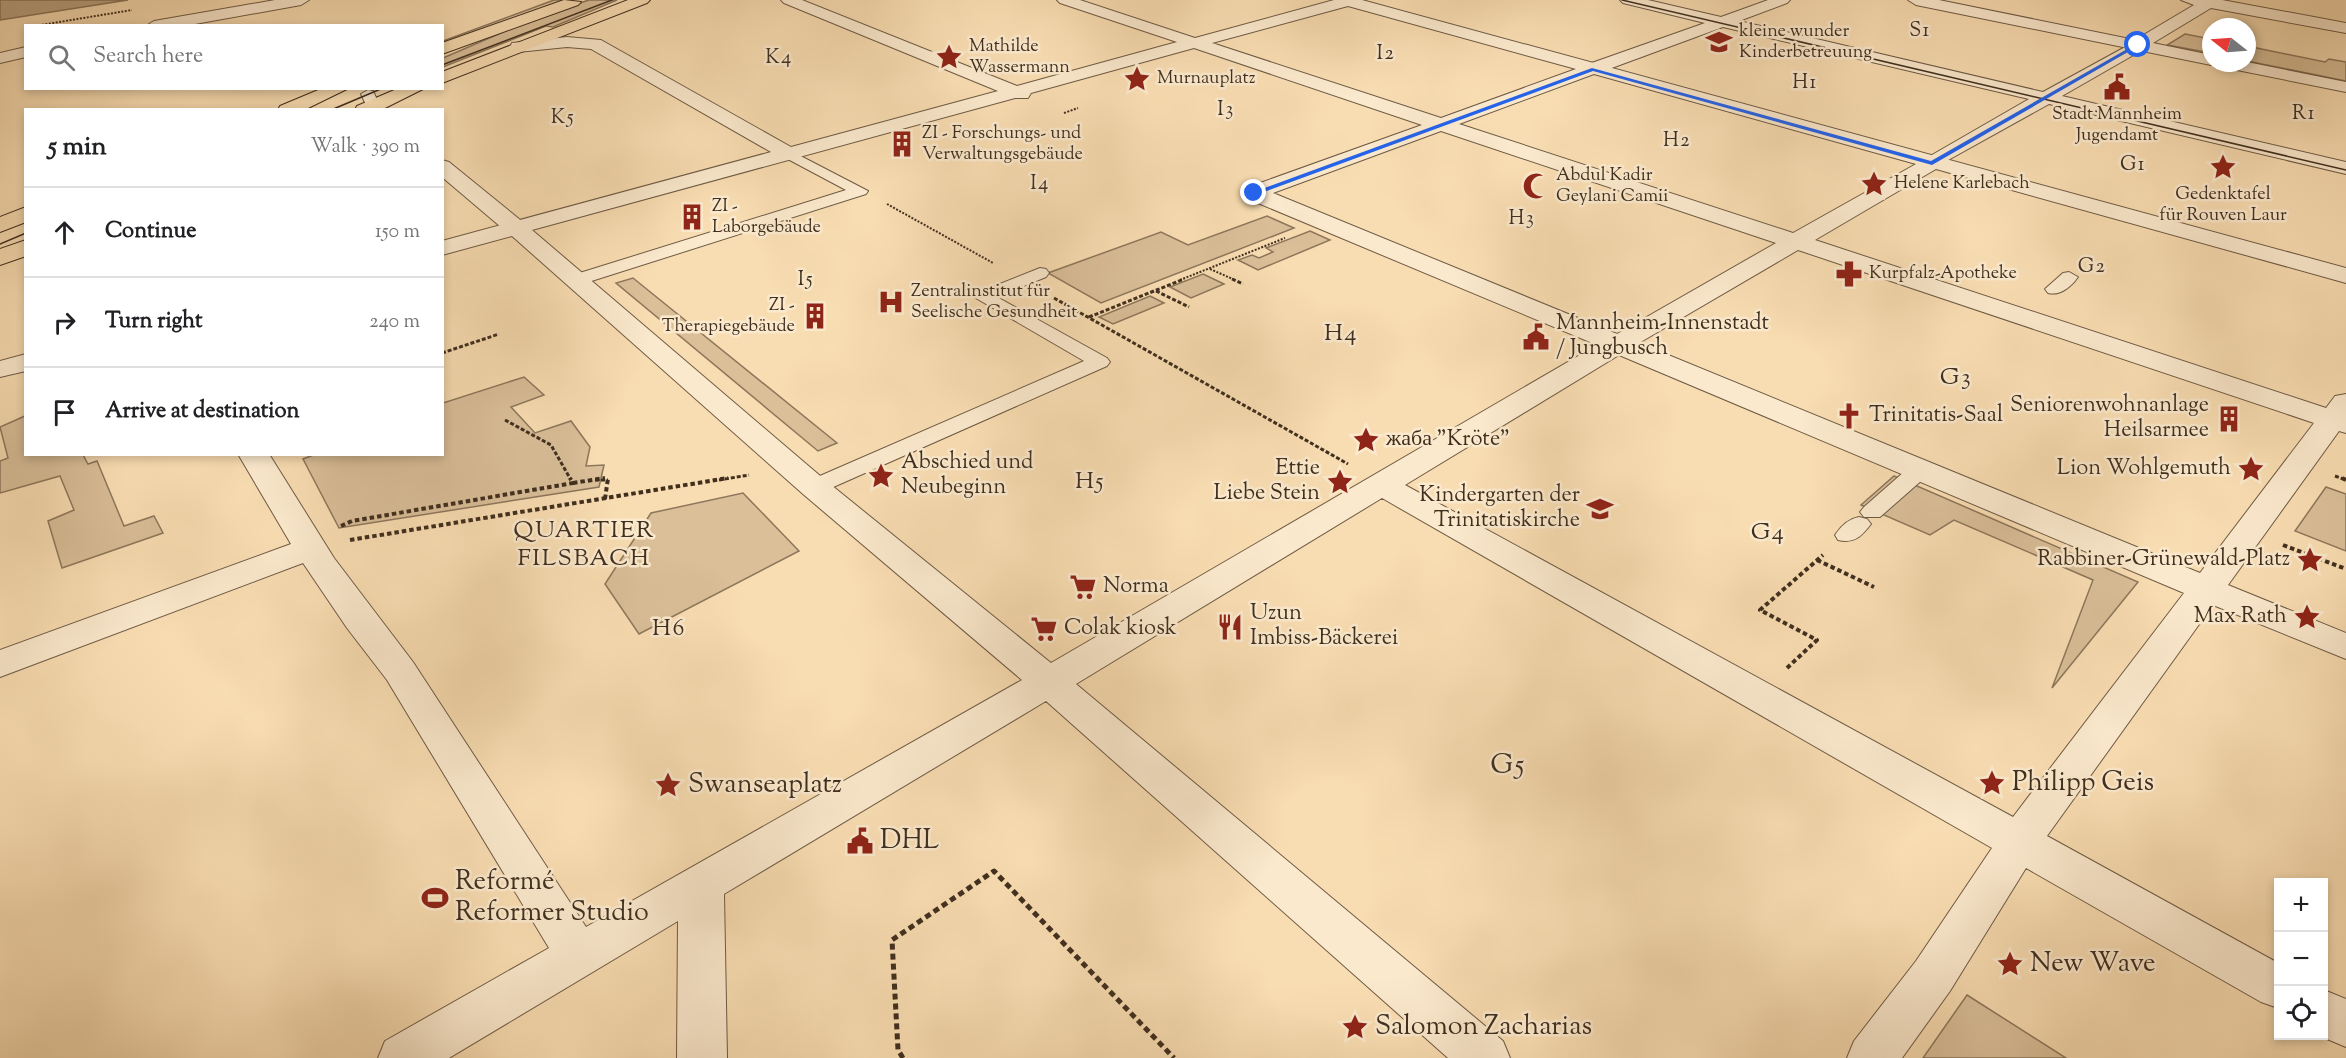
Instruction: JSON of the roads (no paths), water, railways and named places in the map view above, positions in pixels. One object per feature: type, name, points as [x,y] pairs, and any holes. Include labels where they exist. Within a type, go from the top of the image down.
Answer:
[{"type":"main road","points":[[444,48],[578,0]]},
{"type":"main road","points":[[444,77],[642,0]]},
{"type":"main road","points":[[292,108],[335,90]]},
{"type":"main road","points":[[369,102],[409,92]]},
{"type":"main road","points":[[0,225],[24,215]]},
{"type":"main road","points":[[0,258],[24,248]]},
{"type":"street","points":[[165,24],[301,0]]},
{"type":"street","points":[[789,0],[1019,93]]},
{"type":"street","points":[[1065,0],[1796,242],[2026,312],[2341,415],[2249,532],[2019,842],[1933,976],[1872,1058]]},
{"type":"street","points":[[444,247],[1019,93],[1348,0],[1932,164],[2346,276]]},
{"type":"street","points":[[1628,0],[2346,168]]},
{"type":"street","points":[[1782,0],[1254,193],[1620,343],[2346,647]]},
{"type":"street","points":[[1916,0],[2202,58]]},
{"type":"street","points":[[2189,0],[2211,2],[2346,28]]},
{"type":"street","points":[[404,1058],[1049,682],[1620,343],[2211,2]]},
{"type":"street","points":[[518,47],[567,42],[595,44],[789,153]]},
{"type":"street","points":[[2256,69],[2346,87]]},
{"type":"street","points":[[444,168],[803,478],[1049,682],[1485,1058]]},
{"type":"street","points":[[0,369],[24,363]]},
{"type":"street","points":[[254,456],[307,545],[369,634],[400,671],[579,956]]},
{"type":"street","points":[[1382,484],[2276,986]]},
{"type":"street","points":[[0,664],[307,545]]},
{"type":"street","points":[[701,886],[702,1058]]},
{"type":"street","points":[[2328,1014],[2346,1024]]},
{"type":"lane","points":[[576,280],[860,191],[789,153]]},
{"type":"lane","points":[[803,478],[1100,362],[983,297],[1040,273]]},
{"type":"lane","points":[[2054,289],[2069,277]]},
{"type":"lane","points":[[1860,523],[1921,469]]},
{"type":"tram line","points":[[444,64],[612,0]]},
{"type":"tram line","points":[[1622,0],[2346,170]]},
{"type":"tram line","points":[[336,108],[378,90]]},
{"type":"tram line","points":[[0,244],[24,234]]},
{"type":"place","name":"kleine wunder Kinderbetreuung","points":[[1719,42]]},
{"type":"place","name":"Mathilde Wassermann","points":[[949,57]]},
{"type":"place","name":"Murnauplatz","points":[[1137,79]]},
{"type":"place","name":"Stadt Mannheim Jugendamt","points":[[2117,87]]},
{"type":"place","name":"ZI - Forschungs- und Verwaltungsgebäude","points":[[902,144]]},
{"type":"place","name":"Gedenktafel für Rouven Laur","points":[[2223,167]]},
{"type":"place","name":"Helene Karlebach","points":[[1874,184]]},
{"type":"place","name":"Abdul Kadir Geylani Camii","points":[[1536,186]]},
{"type":"place","name":"ZI - Laborgebäude","points":[[692,217]]},
{"type":"place","name":"Kurpfalz-Apotheke","points":[[1849,274]]},
{"type":"place","name":"Zentralinstitut für Seelische Gesundheit","points":[[891,302]]},
{"type":"place","name":"ZI - Therapiegebäude","points":[[815,316]]},
{"type":"place","name":"Mannheim-Innenstadt / Jungbusch","points":[[1536,337]]},
{"type":"place","name":"Trinitatis-Saal","points":[[1849,416]]},
{"type":"place","name":"Seniorenwohnanlage Heilsarmee","points":[[2229,419]]},
{"type":"place","name":"жаба \"Kröte\"","points":[[1366,440]]},
{"type":"place","name":"Lion Wohlgemuth","points":[[2251,469]]},
{"type":"place","name":"Abschied und Neubeginn","points":[[881,476]]},
{"type":"place","name":"Ettie Liebe Stein","points":[[1340,482]]},
{"type":"place","name":"Kindergarten der Trinitatiskirche","points":[[1600,509]]},
{"type":"place","name":"Rabbiner-Grünewald-Platz","points":[[2310,560]]},
{"type":"place","name":"Norma","points":[[1083,587]]},
{"type":"place","name":"Max Rath","points":[[2307,617]]},
{"type":"place","name":"Uzun Imbiss-Bäckerei","points":[[1230,627]]},
{"type":"place","name":"Colak kiosk","points":[[1044,629]]},
{"type":"place","name":"Philipp Geis","points":[[1992,783]]},
{"type":"place","name":"Swanseaplatz","points":[[668,785]]},
{"type":"place","name":"DHL","points":[[860,841]]},
{"type":"place","name":"Reformé Reformer Studio","points":[[435,898]]},
{"type":"place","name":"New Wave","points":[[2010,964]]},
{"type":"place","name":"Salomon Zacharias","points":[[1355,1027]]},
{"type":"district","name":"S1","points":[[1920,31]]},
{"type":"district","name":"I2","points":[[1386,54]]},
{"type":"district","name":"K4","points":[[779,58]]},
{"type":"district","name":"H1","points":[[1805,83]]},
{"type":"district","name":"I3","points":[[1226,110]]},
{"type":"district","name":"R1","points":[[2304,114]]},
{"type":"district","name":"K5","points":[[563,118]]},
{"type":"district","name":"H2","points":[[1677,141]]},
{"type":"district","name":"G1","points":[[2133,165]]},
{"type":"district","name":"I4","points":[[1040,184]]},
{"type":"district","name":"H3","points":[[1522,219]]},
{"type":"district","name":"G2","points":[[2092,267]]},
{"type":"district","name":"I5","points":[[806,280]]},
{"type":"district","name":"H4","points":[[1341,334]]},
{"type":"district","name":"G3","points":[[1956,378]]},
{"type":"district","name":"H5","points":[[1090,482]]},
{"type":"district","name":"G4","points":[[1768,533]]},
{"type":"district","name":"QUARTIER FILSBACH","points":[[584,545]]},
{"type":"district","name":"H6","points":[[669,629]]},
{"type":"district","name":"G5","points":[[1508,766]]}]
